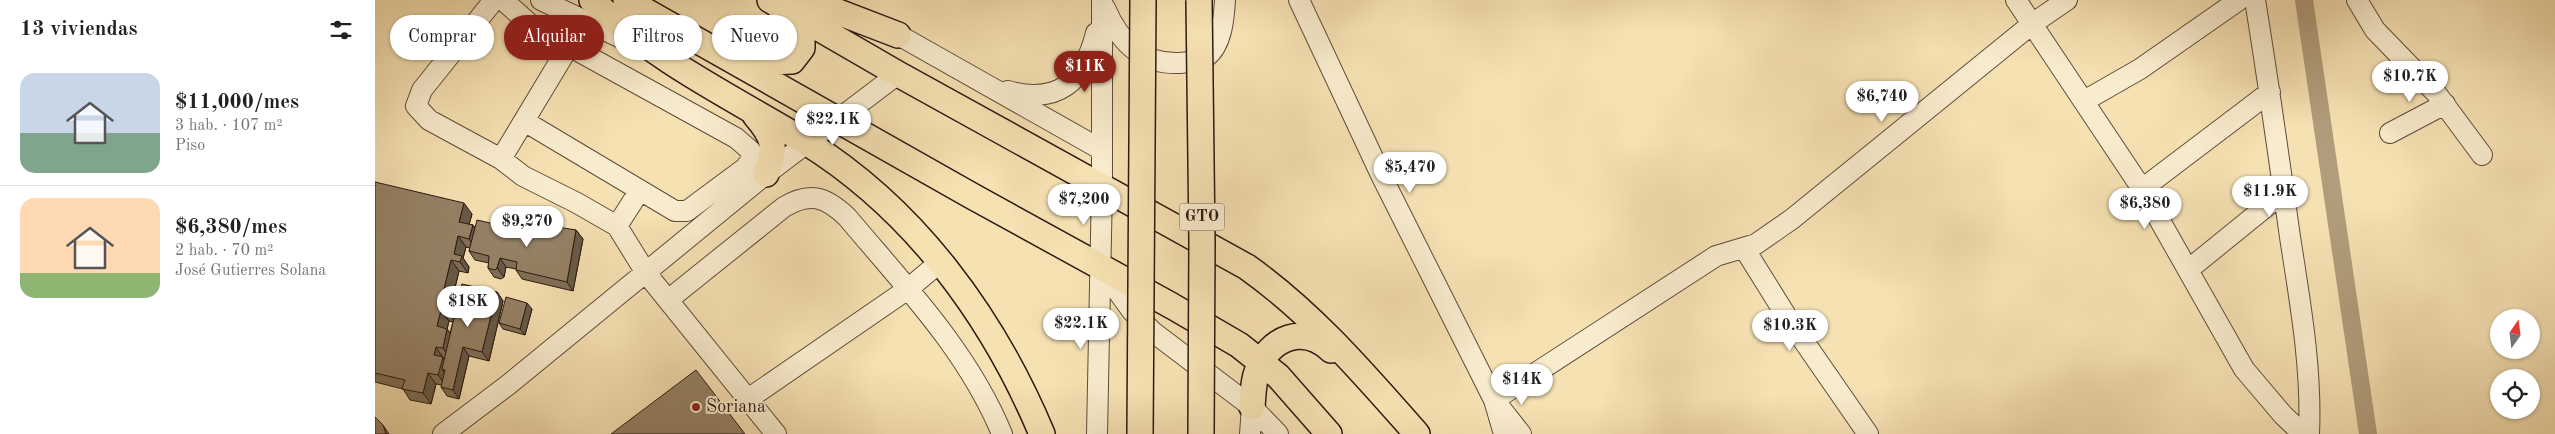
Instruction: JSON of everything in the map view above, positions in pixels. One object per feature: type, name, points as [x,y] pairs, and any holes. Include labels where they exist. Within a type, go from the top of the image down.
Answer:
[{"type":"main road","points":[[626,0],[838,121],[1209,327],[1261,362],[1278,376],[1329,434]]},
{"type":"main road","points":[[635,0],[760,58],[778,62],[792,61],[802,48],[802,34],[769,0]]},
{"type":"main road","points":[[769,0],[898,74],[1247,267],[1282,292],[1352,360],[1417,434]]},
{"type":"main road","points":[[807,0],[898,35]]},
{"type":"main road","points":[[1140,434],[1143,0]]},
{"type":"main road","name":"GTO","points":[[1199,0],[1202,242],[1201,434]]},
{"type":"main road","points":[[593,10],[700,81],[807,143],[873,190],[902,218],[940,262],[980,314],[1029,402],[1042,434]]},
{"type":"main road","points":[[748,108],[772,140],[774,150],[767,174]]},
{"type":"main road","points":[[1252,407],[1257,372],[1261,362],[1269,352],[1288,338],[1299,335],[1320,341],[1406,434]]},
{"type":"street","points":[[494,0],[422,90],[416,106],[429,120],[501,159],[523,176],[577,202],[617,226],[646,273],[776,434]]},
{"type":"street","points":[[503,0],[520,15]]},
{"type":"street","points":[[541,0],[593,10]]},
{"type":"street","points":[[837,0],[1102,150]]},
{"type":"street","points":[[1102,1],[1113,27],[1135,52],[1153,60],[1173,63],[1191,62],[1205,57],[1217,44],[1222,28],[1225,0]]},
{"type":"street","points":[[1299,0],[1382,177],[1494,400],[1504,434]]},
{"type":"street","points":[[2016,0],[2142,189],[2244,369],[2283,415],[2303,434]]},
{"type":"street","points":[[1494,400],[1716,256],[1755,244],[1792,219],[2032,24],[2067,0]]},
{"type":"street","points":[[2084,101],[2140,69],[2239,0]]},
{"type":"street","points":[[2255,0],[2270,92],[2305,344],[2309,388],[2309,434]]},
{"type":"street","points":[[2357,0],[2375,30],[2445,104],[2482,155]]},
{"type":"street","points":[[986,84],[1035,96],[1049,94],[1064,88],[1083,69],[1091,53],[1102,1]]},
{"type":"street","points":[[1097,434],[1102,187],[1102,1]]},
{"type":"street","points":[[501,159],[561,60]]},
{"type":"street","points":[[524,121],[675,211],[687,211],[745,168],[752,159],[751,152],[736,138],[594,60]]},
{"type":"street","points":[[443,434],[507,385],[767,174],[898,74]]},
{"type":"street","points":[[2142,189],[2270,92]]},
{"type":"street","points":[[2390,133],[2445,104]]},
{"type":"street","points":[[617,226],[641,190]]},
{"type":"street","points":[[2188,270],[2284,192]]},
{"type":"street","points":[[668,300],[795,200],[810,197],[836,206],[929,314],[975,380],[1002,434]]},
{"type":"street","points":[[1744,248],[1787,317],[1869,434]]},
{"type":"street","points":[[748,399],[908,289],[940,262]]},
{"type":"street","points":[[1100,267],[1127,305],[1153,332],[1252,407],[1278,434]]},
{"type":"street","points":[[1494,400],[1521,434]]},
{"type":"street","points":[[1251,434],[1252,407]]},
{"type":"building","points":[[375,182],[464,203],[459,222],[473,225],[469,239],[458,236],[454,254],[462,256],[460,262],[451,260],[442,297],[452,300],[448,312],[441,310],[437,326],[447,329],[443,348],[436,347],[434,355],[443,357],[438,375],[428,373],[423,393],[402,389],[405,380],[375,373]]},
{"type":"building","points":[[477,220],[525,231],[527,222],[576,230],[567,282],[516,270],[517,262],[500,258],[495,270],[488,268],[489,256],[469,251]]},
{"type":"building","points":[[462,284],[497,292],[482,352],[463,347],[453,390],[441,387],[445,370],[442,369]]},
{"type":"building","points":[[506,297],[527,303],[520,329],[499,323]]},
{"type":"building","name":"Soriana","points":[[696,370],[745,434],[611,434]]},
{"type":"building","points":[[375,417],[383,425],[386,434],[375,434]]},
{"type":"waterway","points":[[2304,0],[2368,434]]},
{"type":"place","name":"Soriana","points":[[696,407]]}]
